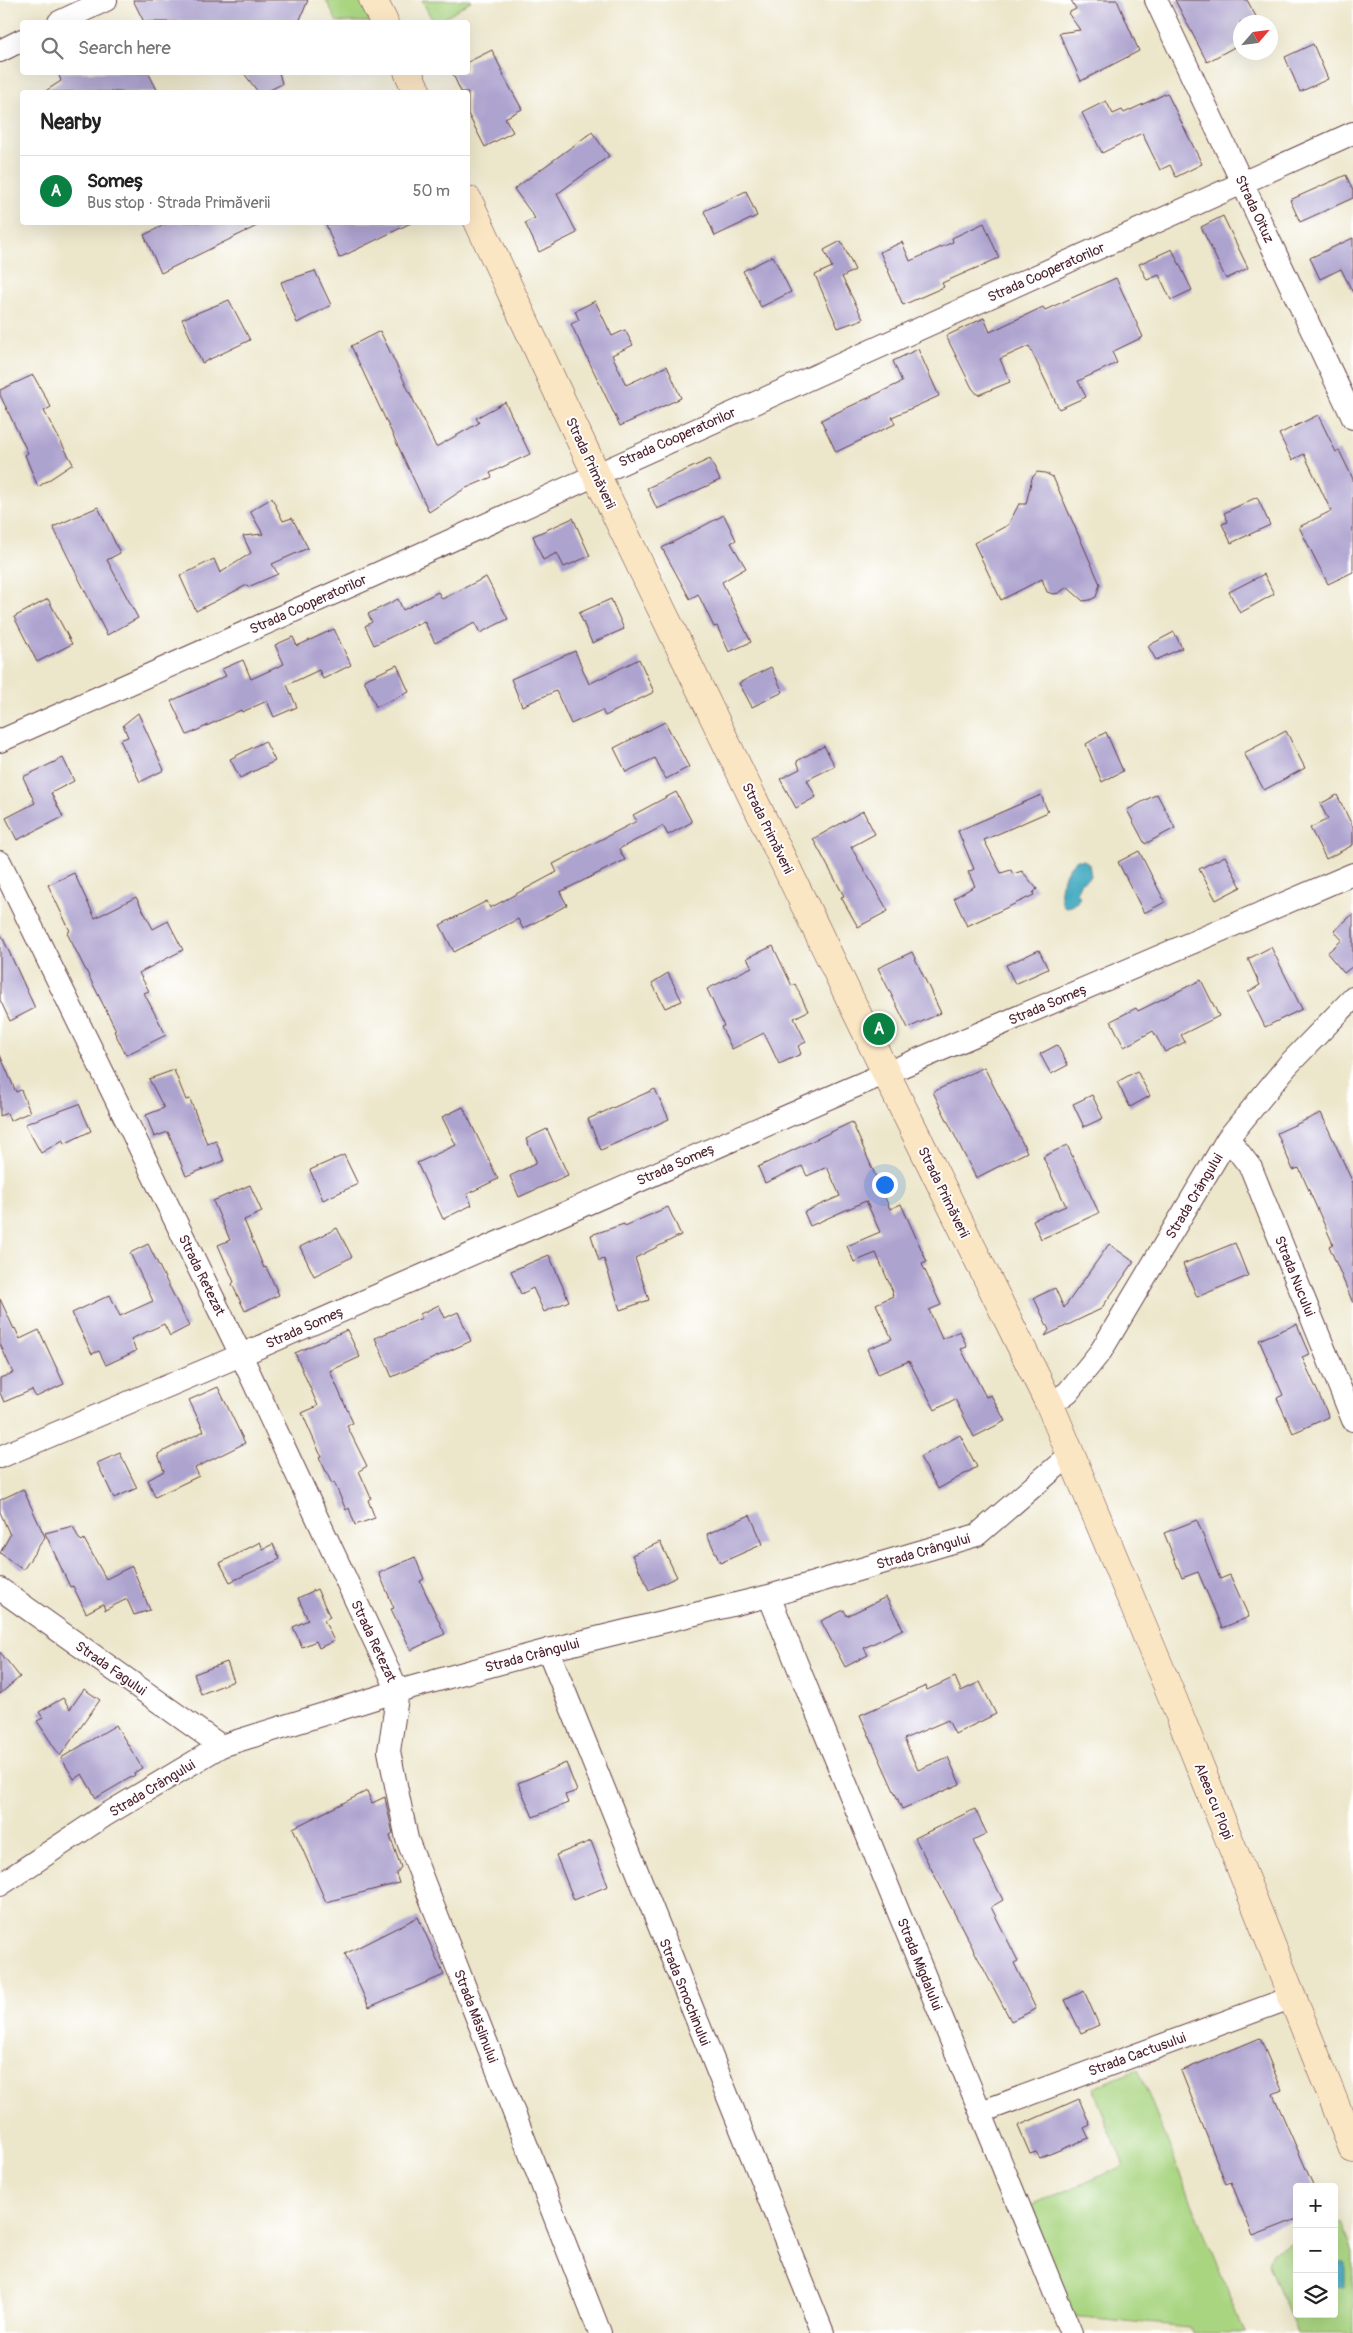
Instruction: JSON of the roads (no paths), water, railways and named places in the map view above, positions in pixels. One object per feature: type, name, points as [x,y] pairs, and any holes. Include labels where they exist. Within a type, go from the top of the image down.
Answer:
[{"type":"street","points":[[63,20],[106,0]]},
{"type":"street","points":[[374,0],[383,20]]},
{"type":"street","name":"Strada Oituz","points":[[1156,0],[1353,418]]},
{"type":"street","points":[[0,51],[20,41]]},
{"type":"street","points":[[409,75],[416,90]]},
{"type":"street","name":"Strada Cooperatorilor","points":[[0,740],[1353,133]]},
{"type":"street","name":"Strada Primăverii","points":[[470,204],[596,474],[886,1074],[1050,1405],[1071,1454]]},
{"type":"street","name":"Strada Retezat","points":[[0,862],[241,1355],[398,1691]]},
{"type":"street","name":"Strada Someș","points":[[0,1457],[241,1355],[886,1074],[1353,874]]},
{"type":"street","name":"Strada Crângului","points":[[1050,1405],[1068,1392],[1101,1351],[1228,1138],[1288,1065],[1353,998]]},
{"type":"street","name":"Strada Nucului","points":[[1228,1138],[1251,1168],[1353,1420]]},
{"type":"street","name":"Strada Crângului","points":[[0,1886],[104,1816],[221,1746],[398,1691],[548,1650],[769,1596],[977,1535],[1071,1454]]},
{"type":"street","name":"Aleea cu Plopi","points":[[1071,1454],[1173,1699],[1353,2149]]},
{"type":"street","name":"Strada Fagului","points":[[0,1589],[221,1746]]},
{"type":"street","name":"Strada Migdalului","points":[[769,1596],[1071,2333]]},
{"type":"street","name":"Strada Smochinului","points":[[548,1650],[823,2333]]},
{"type":"street","name":"Strada Măslinului","points":[[398,1691],[389,1751],[407,1839],[600,2333]]},
{"type":"street","name":"Strada Cactusului","points":[[981,2112],[1293,1997]]},
{"type":"water","points":[[1076,860],[1084,860],[1089,864],[1091,876],[1080,883],[1077,892],[1080,897],[1077,902],[1072,906],[1064,907],[1061,895],[1062,882]]},
{"type":"water","points":[[1338,2262],[1345,2262],[1345,2287],[1338,2286]]},
{"type":"place","name":"Someș","points":[[879,1029]]}]
